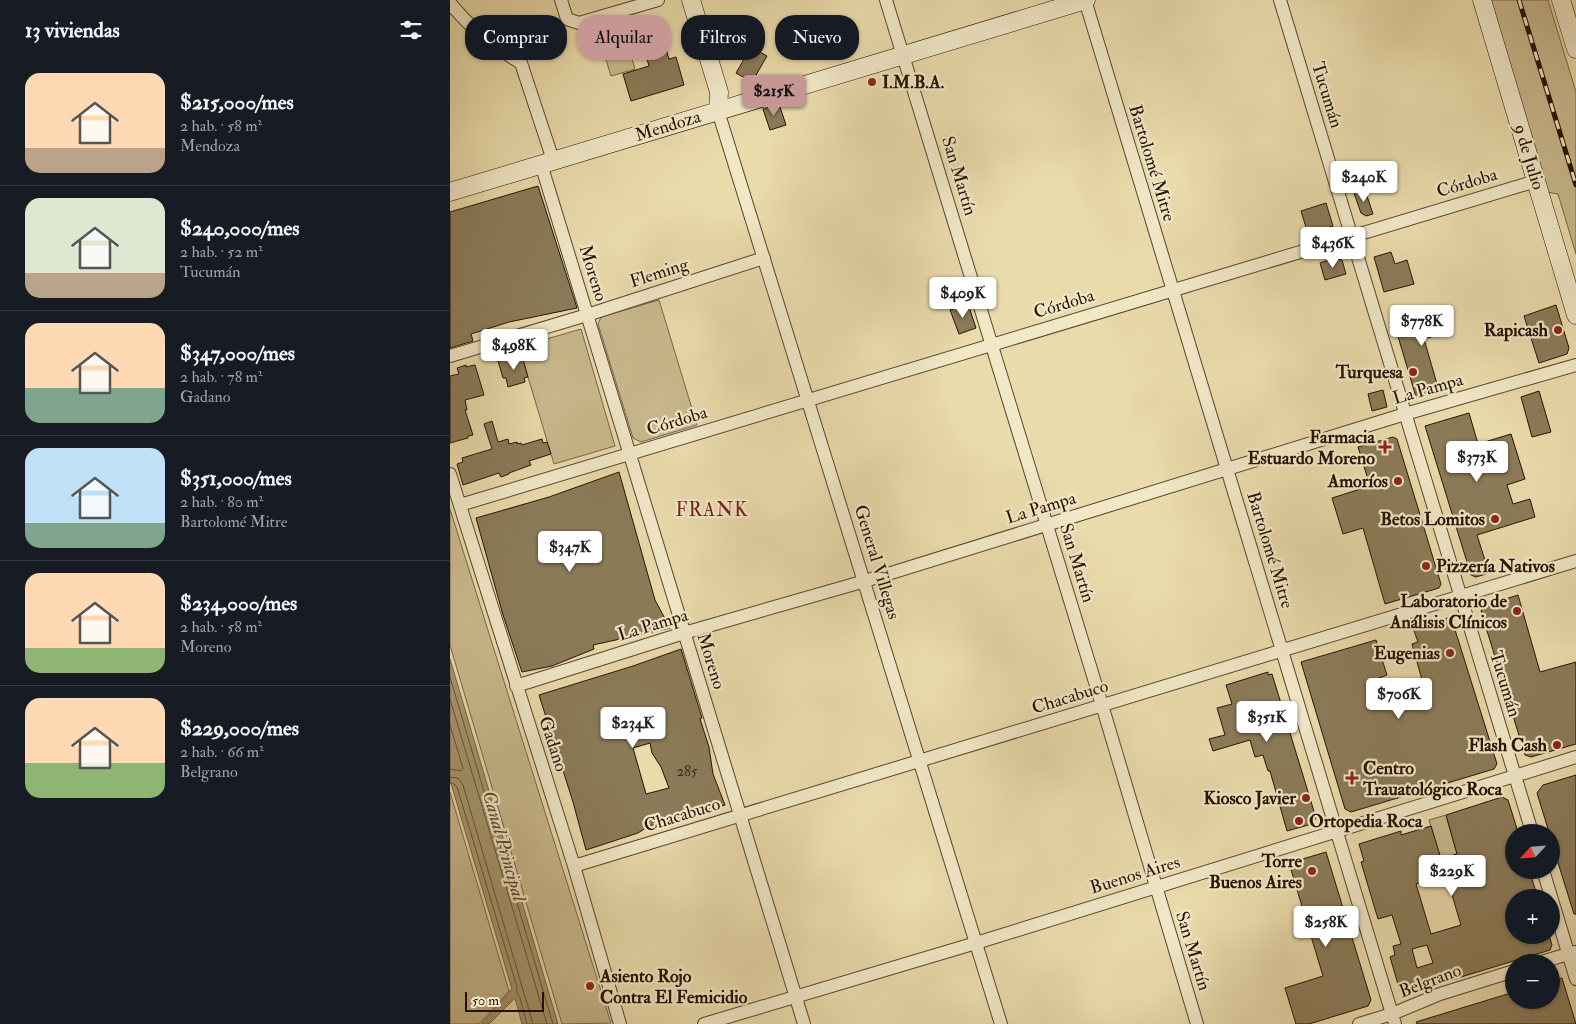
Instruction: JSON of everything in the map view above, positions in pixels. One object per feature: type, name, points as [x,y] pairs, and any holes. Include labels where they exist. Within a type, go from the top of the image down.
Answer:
[{"type":"main road","points":[[691,0],[719,92],[718,111]]},
{"type":"main road","name":"Mendoza","points":[[450,192],[1085,0]]},
{"type":"main road","name":"9 de Julio","points":[[1482,0],[1576,315]]},
{"type":"main road","points":[[1561,0],[1576,49]]},
{"type":"street","points":[[562,0],[567,18],[579,23],[658,0]]},
{"type":"street","name":"San Martín","points":[[886,0],[1102,705],[1197,1024]]},
{"type":"street","name":"Bartolomé Mitre","points":[[1085,0],[1394,1019]]},
{"type":"street","name":"Tucumán","points":[[1280,0],[1529,824]]},
{"type":"street","name":"Moreno","points":[[450,3],[469,24],[497,48],[521,63],[587,315],[804,1024]]},
{"type":"street","name":"General Villegas","points":[[718,111],[1001,1024]]},
{"type":"street","name":"Córdoba","points":[[460,505],[1536,181]]},
{"type":"street","name":"Fleming","points":[[450,356],[587,315],[764,258]]},
{"type":"street","name":"La Pampa","points":[[516,686],[684,633],[865,581],[1405,414],[1576,365]]},
{"type":"street","name":"Gadano","points":[[450,474],[574,866],[620,1024]]},
{"type":"street","name":"Chacabuco","points":[[574,866],[1576,561]]},
{"type":"street","name":"Buenos Aires","points":[[704,1024],[976,943],[1576,756]]},
{"type":"street","points":[[1546,879],[1572,953],[1576,979]]},
{"type":"street","name":"Belgrano","points":[[1359,1024],[1394,1019],[1440,994],[1505,974]]},
{"type":"shaded area","points":[[1489,0],[1548,0],[1576,92],[1576,254],[1558,194],[1547,192]]},
{"type":"shaded area","points":[[606,60],[632,60],[635,69],[611,76]]},
{"type":"shaded area","points":[[659,300],[697,425],[641,442],[633,438],[598,324],[601,317]]},
{"type":"shaded area","points":[[581,329],[615,446],[554,464],[519,347]]},
{"type":"shaded area","points":[[450,509],[611,1023],[562,1024],[450,645]]},
{"type":"shaded area","points":[[450,792],[509,991],[479,1024],[450,1024]]},
{"type":"shaded area","points":[[1446,815],[1457,854],[1441,859],[1429,820]]},
{"type":"water","name":"Canal Principal","points":[[450,659],[558,1024],[522,1024],[515,998],[489,1024],[481,1024],[512,989],[450,780]]},
{"type":"building","points":[[676,57],[684,85],[631,101],[623,74],[649,66],[647,60],[671,60]]},
{"type":"building","points":[[744,60],[765,60],[752,82],[736,73]]},
{"type":"building","points":[[779,104],[786,125],[770,130],[763,109]]},
{"type":"building","points":[[538,186],[577,308],[509,322],[471,334],[473,341],[450,348],[450,212]]},
{"type":"building","points":[[1365,190],[1373,214],[1366,216],[1361,213],[1354,193]]},
{"type":"building","points":[[1326,203],[1333,226],[1308,234],[1301,211]]},
{"type":"building","points":[[1391,252],[1395,264],[1407,260],[1414,284],[1384,292],[1374,257]]},
{"type":"building","points":[[1335,258],[1342,260],[1346,274],[1325,280],[1320,263]]},
{"type":"building","points":[[968,304],[976,328],[959,334],[950,310]]},
{"type":"building","points":[[1556,305],[1569,348],[1567,354],[1539,363],[1524,316]]},
{"type":"building","points":[[1446,308],[1453,331],[1424,339],[1439,391],[1416,397],[1394,323]]},
{"type":"building","points":[[522,356],[528,377],[524,378],[525,382],[508,387],[498,361]]},
{"type":"building","points":[[466,365],[466,367],[475,365],[484,395],[465,400],[467,410],[465,410],[473,435],[450,443],[450,376],[459,374],[457,368]]},
{"type":"building","points":[[1383,390],[1387,407],[1372,411],[1368,394]]},
{"type":"building","points":[[1539,391],[1551,432],[1532,437],[1521,397]]},
{"type":"building","points":[[1469,413],[1478,444],[1511,434],[1525,479],[1507,485],[1513,504],[1530,499],[1535,517],[1477,535],[1489,573],[1476,577],[1471,575],[1425,426]]},
{"type":"building","points":[[492,421],[498,442],[508,439],[509,444],[517,442],[517,444],[521,443],[522,445],[542,439],[543,443],[547,442],[551,454],[529,461],[531,465],[501,477],[499,473],[463,485],[457,464],[463,462],[462,458],[492,449],[484,424]]},
{"type":"building","points":[[1393,437],[1397,439],[1441,584],[1439,588],[1385,604],[1363,528],[1343,534],[1332,498],[1370,486],[1358,447]]},
{"type":"building","points":[[619,472],[655,600],[670,628],[593,645],[594,649],[552,666],[522,672],[503,615],[476,518],[549,497]]},
{"type":"building","points":[[1518,595],[1540,672],[1576,662],[1576,744],[1531,757],[1525,755],[1481,611],[1484,606]]},
{"type":"building","points":[[1451,617],[1497,764],[1494,769],[1351,812],[1345,809],[1301,662],[1376,640],[1387,675],[1379,678],[1383,694],[1391,691],[1393,696],[1424,687],[1412,644],[1418,642],[1413,628]]},
{"type":"building","points":[[681,649],[702,718],[700,719],[709,747],[713,774],[725,805],[649,826],[638,833],[586,850],[539,695]],"holes":[[[650,743],[652,753],[661,767],[669,788],[646,794],[633,748]]]},
{"type":"building","points":[[1268,672],[1268,675],[1272,674],[1316,818],[1312,824],[1287,831],[1270,771],[1268,771],[1263,755],[1255,757],[1250,740],[1213,751],[1209,739],[1225,735],[1217,708],[1232,704],[1226,685]]},
{"type":"building","points":[[1576,775],[1576,914],[1574,914],[1560,869],[1560,824],[1547,824],[1537,793],[1543,785]]},
{"type":"building","points":[[1502,797],[1508,800],[1516,824],[1505,824],[1505,879],[1532,879],[1535,889],[1505,889],[1505,944],[1552,945],[1550,950],[1537,954],[1505,954],[1505,964],[1405,994],[1400,991],[1390,957],[1395,955],[1393,946],[1401,944],[1392,915],[1378,919],[1361,862],[1364,861],[1359,844],[1401,831],[1401,835],[1431,826],[1441,859],[1457,854],[1446,815]],"holes":[[[1446,875],[1461,925],[1431,934],[1416,884]],[[1427,945],[1433,963],[1417,968],[1412,949]]]},
{"type":"building","points":[[1326,852],[1371,1000],[1368,1006],[1309,1024],[1296,1024],[1285,988],[1323,976],[1289,863]]},
{"type":"building","points":[[1562,978],[1576,1024],[1417,1024],[1416,1022],[1505,995],[1505,1009],[1560,1009],[1560,979]]},
{"type":"railway","points":[[1519,0],[1576,185]]},
{"type":"place","name":"I.M.B.A.","points":[[872,82]]},
{"type":"place","name":"Rapicash","points":[[1558,330]]},
{"type":"place","name":"Turquesa","points":[[1413,372]]},
{"type":"place","name":"Farmacia Estuardo Moreno","points":[[1385,447]]},
{"type":"place","name":"Amoríos","points":[[1398,481]]},
{"type":"place","name":"Betos Lomitos","points":[[1495,519]]},
{"type":"place","name":"Pizzería Nativos","points":[[1426,566]]},
{"type":"place","name":"Laboratorio de Análisis Clínicos","points":[[1517,611]]},
{"type":"place","name":"Eugenias","points":[[1450,653]]},
{"type":"place","name":"Flash Cash","points":[[1557,745]]},
{"type":"place","name":"Centro Trauatológico Roca","points":[[1352,778]]},
{"type":"place","name":"Kiosco Javier","points":[[1306,798]]},
{"type":"place","name":"Ortopedia Roca","points":[[1299,821]]},
{"type":"place","name":"Torre Buenos Aires","points":[[1312,871]]},
{"type":"place","name":"Asiento Rojo Contra El Femicidio","points":[[590,986]]},
{"type":"district","name":"FRANK","points":[[712,510]]}]
